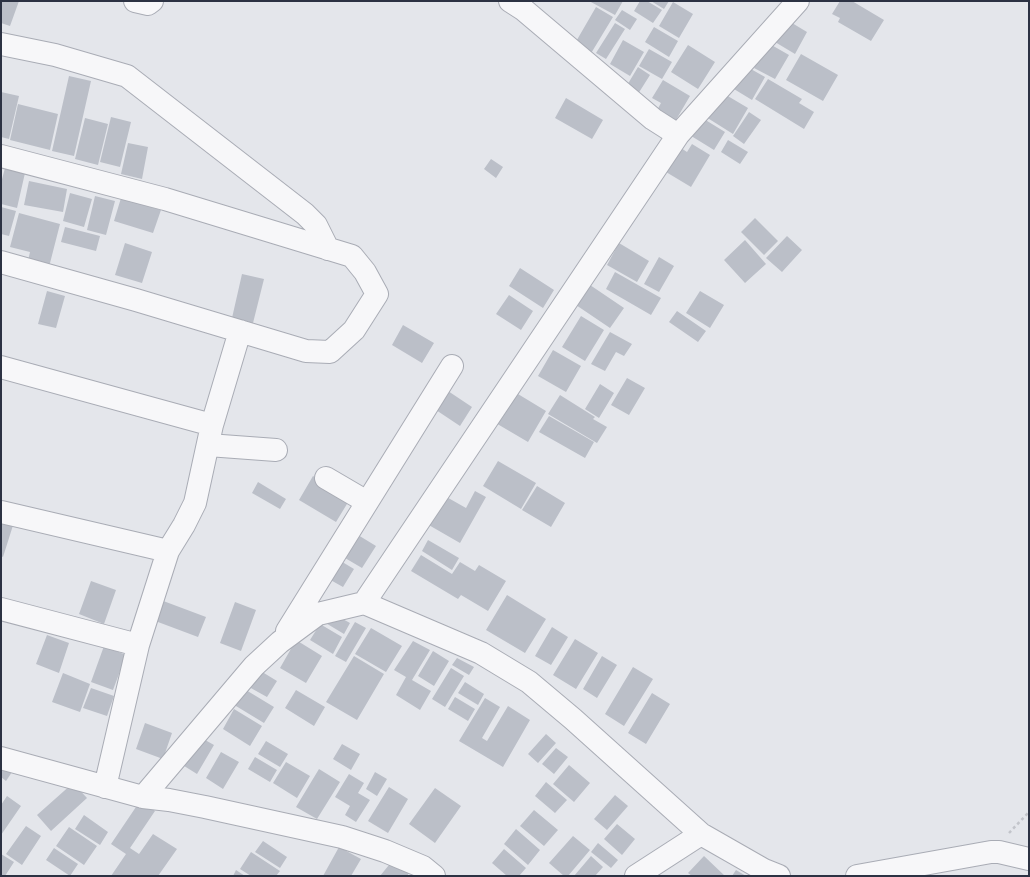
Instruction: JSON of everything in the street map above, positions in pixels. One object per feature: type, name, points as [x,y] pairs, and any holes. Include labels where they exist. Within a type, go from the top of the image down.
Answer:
[{"type":"street","points":[[135,1],[148,4],[152,1]]},
{"type":"street","points":[[510,1],[524,10],[653,119],[678,134]]},
{"type":"street","points":[[364,603],[678,134],[798,1]]},
{"type":"street","points":[[1,44],[55,55],[127,76],[304,214],[316,226],[328,249]]},
{"type":"street","points":[[1,156],[165,199],[352,256],[366,272],[377,294],[354,330],[330,352],[306,351],[136,300],[1,262]]},
{"type":"street","points":[[105,787],[138,645],[168,551],[195,503],[210,435],[240,331]]},
{"type":"street","points":[[280,642],[452,366]]},
{"type":"street","points":[[1,367],[210,435],[276,450]]},
{"type":"street","points":[[326,478],[367,502]]},
{"type":"street","points":[[1,512],[168,551]]},
{"type":"street","points":[[143,798],[254,666],[280,642],[318,614],[364,603],[482,653],[529,682],[573,719],[701,834],[764,870],[779,876]]},
{"type":"street","points":[[1,609],[138,645]]},
{"type":"street","points":[[1,758],[143,798],[169,800],[205,807],[342,837],[423,867],[434,876]]},
{"type":"street","points":[[636,876],[701,834]]},
{"type":"street","points":[[857,876],[991,852],[1000,852],[1029,858]]},
{"type":"building","points":[[1,1],[19,1],[10,26],[1,23]]},
{"type":"building","points":[[589,1],[623,1],[615,15]]},
{"type":"building","points":[[640,1],[647,1],[662,10],[653,23],[634,11]]},
{"type":"building","points":[[651,1],[669,1],[664,9]]},
{"type":"building","points":[[840,1],[852,1],[884,20],[871,41],[838,22],[840,18],[832,14]]},
{"type":"building","points":[[673,2],[693,14],[679,38],[659,26]]},
{"type":"building","points":[[596,7],[613,17],[590,55],[574,45]]},
{"type":"building","points":[[622,10],[637,19],[630,30],[615,20]]},
{"type":"building","points":[[787,20],[807,32],[795,54],[775,42]]},
{"type":"building","points":[[615,23],[625,29],[606,59],[596,53]]},
{"type":"building","points":[[654,27],[678,41],[669,57],[645,42]]},
{"type":"building","points":[[623,40],[644,52],[630,76],[610,64]]},
{"type":"building","points":[[768,43],[789,55],[775,79],[754,68]]},
{"type":"building","points":[[688,45],[715,62],[698,89],[671,72]]},
{"type":"building","points":[[649,49],[672,62],[662,79],[639,66]]},
{"type":"building","points":[[801,54],[838,75],[823,101],[786,80]]},
{"type":"building","points":[[742,64],[765,77],[752,100],[729,86]]},
{"type":"building","points":[[638,67],[650,75],[638,94],[626,87]]},
{"type":"building","points":[[69,76],[91,81],[74,156],[52,151]]},
{"type":"building","points":[[768,79],[802,99],[799,103],[814,112],[804,129],[755,99]]},
{"type":"building","points":[[663,80],[690,96],[673,125],[655,114],[661,103],[652,98]]},
{"type":"building","points":[[1,92],[19,96],[9,139],[1,137]]},
{"type":"building","points":[[721,92],[748,108],[733,134],[706,117]]},
{"type":"building","points":[[566,98],[603,120],[592,139],[555,118]]},
{"type":"building","points":[[18,104],[58,114],[50,150],[10,140]]},
{"type":"building","points":[[749,112],[761,120],[744,144],[733,136]]},
{"type":"building","points":[[699,116],[725,132],[714,150],[688,134]]},
{"type":"building","points":[[111,117],[131,122],[120,167],[100,162]]},
{"type":"building","points":[[85,118],[108,124],[98,165],[75,159]]},
{"type":"building","points":[[728,140],[748,152],[740,164],[721,152]]},
{"type":"building","points":[[128,143],[148,147],[142,179],[121,174]]},
{"type":"building","points":[[692,144],[710,155],[691,187],[666,172],[681,148],[687,152]]},
{"type":"building","points":[[491,159],[503,167],[496,178],[484,169]]},
{"type":"building","points":[[5,168],[25,173],[17,208],[1,204],[1,183]]},
{"type":"building","points":[[29,181],[67,189],[63,212],[24,205]]},
{"type":"building","points":[[70,193],[92,199],[84,227],[63,221]]},
{"type":"building","points":[[95,196],[115,201],[106,235],[87,230]]},
{"type":"building","points":[[121,198],[161,210],[153,233],[114,221]]},
{"type":"building","points":[[1,207],[16,211],[9,236],[1,234]]},
{"type":"building","points":[[19,213],[60,224],[49,267],[28,261],[30,252],[10,247]]},
{"type":"building","points":[[755,218],[778,241],[764,255],[741,232]]},
{"type":"building","points":[[65,227],[100,236],[96,251],[61,242]]},
{"type":"building","points":[[787,236],[802,250],[782,272],[766,258]]},
{"type":"building","points":[[745,240],[766,264],[745,283],[724,260]]},
{"type":"building","points":[[125,243],[152,252],[142,283],[115,275]]},
{"type":"building","points":[[619,243],[649,261],[637,282],[607,265]]},
{"type":"building","points":[[659,257],[674,266],[659,292],[644,284]]},
{"type":"building","points":[[520,268],[554,290],[543,308],[509,286]]},
{"type":"building","points":[[615,272],[661,298],[651,315],[606,289]]},
{"type":"building","points":[[242,274],[264,279],[253,323],[232,318]]},
{"type":"building","points":[[590,285],[624,308],[610,328],[576,305]]},
{"type":"building","points":[[47,291],[65,296],[56,328],[38,324]]},
{"type":"building","points":[[700,291],[724,305],[710,328],[686,313]]},
{"type":"building","points":[[509,295],[533,311],[521,330],[496,314]]},
{"type":"building","points":[[677,311],[706,331],[698,342],[669,322]]},
{"type":"building","points":[[581,316],[604,330],[585,361],[562,347]]},
{"type":"building","points":[[403,325],[434,343],[422,363],[392,345]]},
{"type":"building","points":[[610,332],[632,344],[624,356],[616,352],[605,371],[591,364]]},
{"type":"building","points":[[553,350],[581,366],[566,392],[538,376]]},
{"type":"building","points":[[627,378],[645,388],[629,415],[611,405]]},
{"type":"building","points":[[436,383],[472,407],[460,426],[424,402]]},
{"type":"building","points":[[600,384],[614,393],[599,418],[585,409]]},
{"type":"building","points":[[513,391],[546,411],[528,442],[494,422]]},
{"type":"building","points":[[560,395],[595,417],[593,419],[607,427],[597,443],[548,414]]},
{"type":"building","points":[[549,416],[594,442],[585,458],[539,432]]},
{"type":"building","points":[[498,461],[536,483],[521,509],[483,486]]},
{"type":"building","points":[[313,476],[350,499],[336,522],[299,500]]},
{"type":"building","points":[[258,482],[286,499],[280,509],[252,493]]},
{"type":"building","points":[[537,486],[565,503],[551,527],[522,510]]},
{"type":"building","points":[[475,491],[486,497],[460,543],[427,524],[443,495],[466,508]]},
{"type":"building","points":[[1,515],[15,519],[3,557],[1,556]]},
{"type":"building","points":[[358,535],[376,546],[362,568],[345,558]]},
{"type":"building","points":[[428,540],[459,558],[452,570],[422,551]]},
{"type":"building","points":[[329,554],[354,569],[343,587],[318,573]]},
{"type":"building","points":[[421,555],[452,574],[460,562],[475,571],[479,565],[506,581],[488,611],[461,595],[458,599],[411,571]]},
{"type":"building","points":[[91,581],[116,590],[104,624],[79,614]]},
{"type":"building","points":[[507,595],[546,619],[525,653],[486,630]]},
{"type":"building","points":[[158,599],[206,617],[198,637],[150,619]]},
{"type":"building","points":[[235,602],[256,610],[241,651],[220,643]]},
{"type":"building","points":[[330,612],[350,623],[344,634],[324,622]]},
{"type":"building","points":[[355,622],[366,628],[346,662],[335,656]]},
{"type":"building","points":[[320,624],[342,637],[333,654],[310,640]]},
{"type":"building","points":[[552,627],[568,637],[551,665],[535,656]]},
{"type":"building","points":[[371,628],[402,646],[386,672],[355,654]]},
{"type":"building","points":[[47,635],[69,643],[59,673],[36,664]]},
{"type":"building","points":[[575,639],[598,653],[576,689],[553,675]]},
{"type":"building","points":[[296,640],[322,656],[306,683],[280,668]]},
{"type":"building","points":[[413,641],[430,650],[412,680],[431,691],[420,710],[396,695],[406,677],[394,670]]},
{"type":"building","points":[[104,646],[126,655],[113,690],[91,682]]},
{"type":"building","points":[[433,651],[449,661],[434,686],[418,676]]},
{"type":"building","points":[[354,656],[384,674],[357,720],[326,702]]},
{"type":"building","points":[[602,656],[617,665],[597,698],[583,689]]},
{"type":"building","points":[[457,658],[474,667],[469,675],[452,665]]},
{"type":"building","points":[[633,667],[653,679],[624,726],[605,714]]},
{"type":"building","points":[[451,668],[464,676],[445,707],[432,699]]},
{"type":"building","points":[[259,670],[277,681],[267,697],[249,687]]},
{"type":"building","points":[[63,673],[90,684],[80,712],[52,702]]},
{"type":"building","points":[[465,682],[484,694],[478,705],[458,693]]},
{"type":"building","points":[[241,687],[274,707],[264,723],[231,703]]},
{"type":"building","points":[[91,688],[114,696],[107,716],[83,708]]},
{"type":"building","points":[[296,690],[325,707],[314,726],[285,708]]},
{"type":"building","points":[[652,693],[670,704],[646,744],[628,733]]},
{"type":"building","points":[[455,697],[475,709],[468,721],[448,709]]},
{"type":"building","points":[[485,698],[500,707],[482,738],[487,741],[508,706],[530,720],[503,767],[459,741]]},
{"type":"building","points":[[234,709],[262,726],[250,746],[223,729]]},
{"type":"building","points":[[145,723],[172,733],[163,759],[136,749]]},
{"type":"building","points":[[546,734],[556,743],[538,763],[528,754]]},
{"type":"building","points":[[198,736],[214,745],[197,774],[181,764]]},
{"type":"building","points":[[266,741],[288,754],[280,767],[258,754]]},
{"type":"building","points":[[342,744],[360,754],[351,770],[333,759]]},
{"type":"building","points":[[556,748],[568,757],[554,774],[542,764]]},
{"type":"building","points":[[221,752],[239,762],[223,789],[206,778]]},
{"type":"building","points":[[255,757],[277,770],[270,782],[248,769]]},
{"type":"building","points":[[286,762],[310,776],[297,798],[273,783]]},
{"type":"building","points":[[1,765],[12,772],[6,781],[1,777]]},
{"type":"building","points":[[569,765],[590,783],[574,802],[553,784]]},
{"type":"building","points":[[319,769],[340,782],[317,819],[296,807]]},
{"type":"building","points":[[375,772],[387,779],[377,796],[366,789]]},
{"type":"building","points":[[349,774],[364,783],[358,793],[370,800],[356,822],[345,815],[350,806],[335,797]]},
{"type":"building","points":[[546,782],[567,800],[555,813],[535,796]]},
{"type":"building","points":[[73,783],[87,798],[51,831],[37,815]]},
{"type":"building","points":[[389,787],[408,799],[388,833],[368,821]]},
{"type":"building","points":[[435,788],[461,806],[435,843],[409,824]]},
{"type":"building","points":[[615,795],[628,806],[607,830],[594,819]]},
{"type":"building","points":[[7,796],[21,806],[1,835],[1,805]]},
{"type":"building","points":[[140,801],[155,811],[130,848],[139,854],[153,834],[177,849],[158,876],[111,876],[126,854],[111,844]]},
{"type":"building","points":[[534,810],[558,830],[544,846],[520,826]]},
{"type":"building","points":[[84,815],[108,832],[100,845],[75,829]]},
{"type":"building","points":[[617,824],[635,839],[622,855],[604,839]]},
{"type":"building","points":[[26,826],[41,836],[22,865],[6,854]]},
{"type":"building","points":[[69,827],[97,846],[84,865],[56,846]]},
{"type":"building","points":[[516,829],[540,850],[528,865],[504,844]]},
{"type":"building","points":[[573,836],[590,850],[568,876],[564,876],[549,863]]},
{"type":"building","points":[[263,841],[287,857],[280,868],[255,852]]},
{"type":"building","points":[[598,843],[618,860],[611,868],[591,852]]},
{"type":"building","points":[[339,847],[361,859],[351,876],[323,876]]},
{"type":"building","points":[[54,848],[78,864],[70,876],[46,860]]},
{"type":"building","points":[[504,849],[526,868],[519,876],[507,876],[492,863]]},
{"type":"building","points":[[251,852],[280,871],[276,876],[251,876],[240,869]]},
{"type":"building","points":[[1,854],[14,862],[5,876],[1,876]]},
{"type":"building","points":[[591,856],[603,867],[595,876],[574,876]]},
{"type":"building","points":[[704,856],[725,876],[692,876],[688,873]]},
{"type":"building","points":[[393,860],[409,873],[407,876],[380,876]]},
{"type":"building","points":[[236,870],[245,876],[233,876]]},
{"type":"building","points":[[736,870],[746,876],[732,876]]}]
